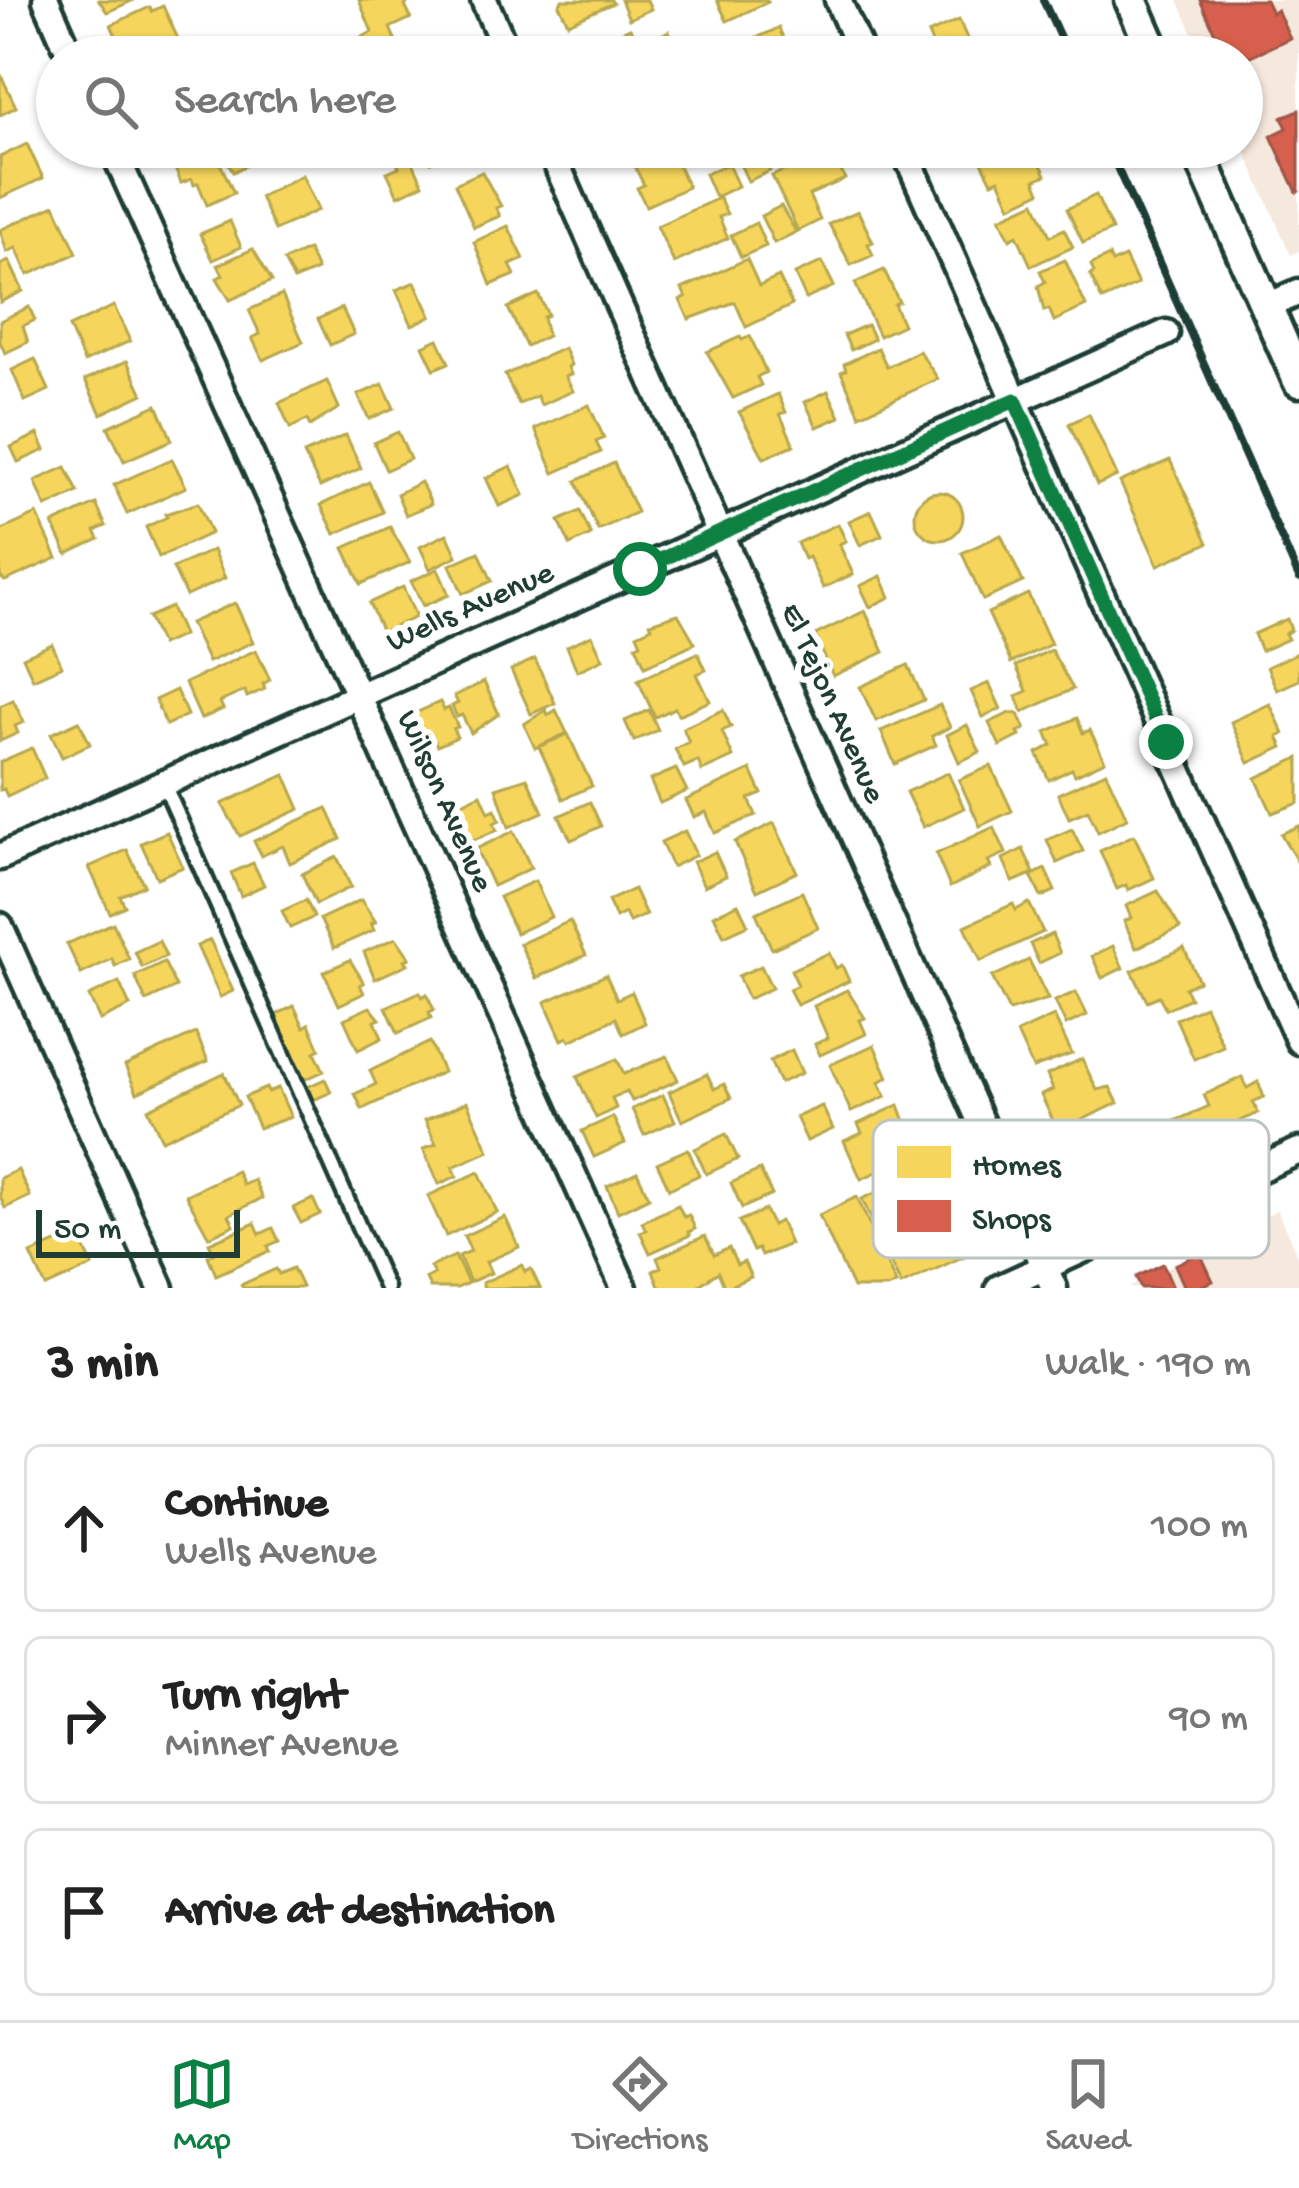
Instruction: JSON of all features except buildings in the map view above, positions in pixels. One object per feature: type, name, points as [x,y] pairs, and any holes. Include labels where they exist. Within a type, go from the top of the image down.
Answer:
[{"type":"street","points":[[46,0],[62,36]]},
{"type":"street","points":[[484,0],[500,36]]},
{"type":"street","points":[[838,0],[854,36]]},
{"type":"street","points":[[1131,0],[1147,36]]},
{"type":"street","name":"Wilson Avenue","points":[[122,168],[624,1288]]},
{"type":"street","name":"El Tejon Avenue","points":[[558,168],[979,1120]]},
{"type":"street","points":[[912,168],[1299,1041]]},
{"type":"street","points":[[1205,168],[1299,381]]},
{"type":"street","points":[[1266,307],[1299,292]]},
{"type":"street","name":"Wells Avenue","points":[[0,857],[1166,333]]},
{"type":"street","points":[[0,926],[161,1288]]},
{"type":"street","points":[[1269,1166],[1299,1151]]},
{"type":"street","points":[[999,1288],[1049,1278],[1088,1258]]},
{"type":"lane","points":[[163,784],[386,1288]]},
{"type":"shaded area","points":[[1178,0],[1299,0],[1299,251],[1291,255],[1253,168],[1263,168],[1263,36],[1194,36]]},
{"type":"shaded area","points":[[1277,1210],[1299,1260],[1299,1288],[1129,1288],[1186,1258],[1269,1258],[1269,1214]]},
{"type":"railway","points":[[1043,0],[1059,36]]},
{"type":"railway","points":[[1117,168],[1299,578]]},
{"type":"route","points":[[640,569],[1015,400],[1166,742]]}]
